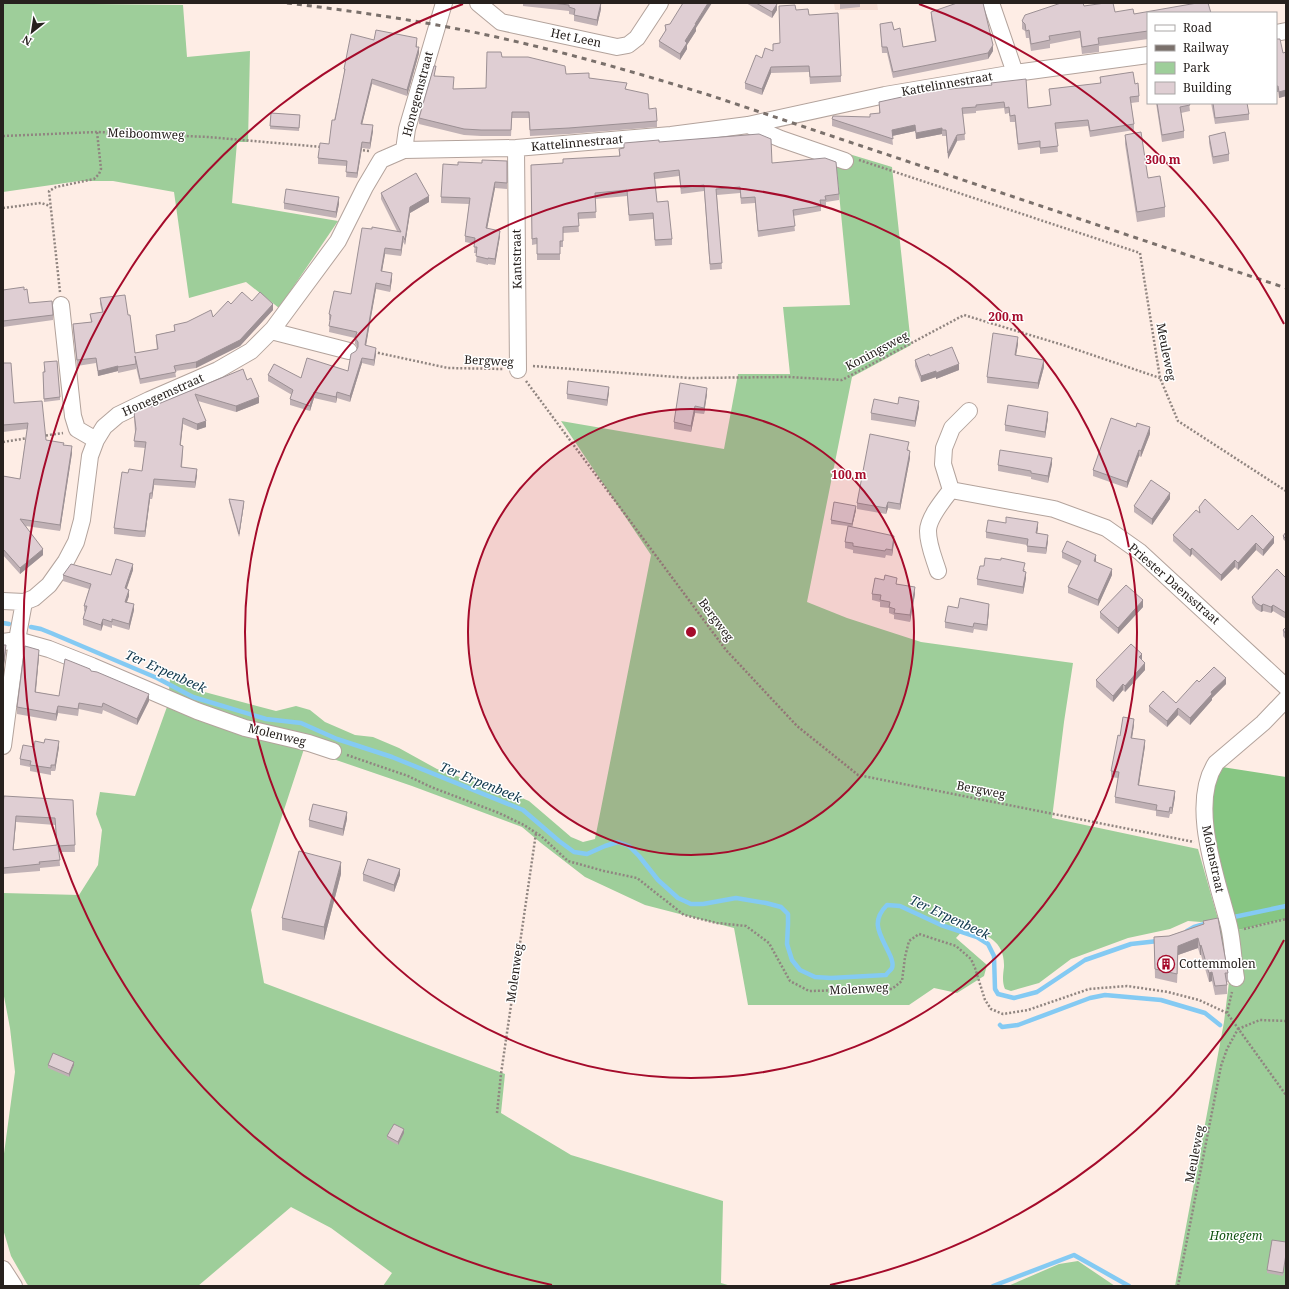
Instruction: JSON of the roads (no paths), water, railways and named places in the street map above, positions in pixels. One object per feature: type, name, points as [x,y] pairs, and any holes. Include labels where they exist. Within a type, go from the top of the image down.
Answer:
[{"type":"street","name":"Honegemstraat","points":[[24,602],[34,598],[49,585],[66,561],[76,542],[82,520],[90,456],[96,440],[104,427],[118,415],[218,370],[251,350],[271,331],[338,241],[365,187],[381,160],[404,150],[407,129],[444,3]]},
{"type":"street","name":"Het Leen","points":[[478,3],[501,22],[617,47],[628,45],[637,38],[660,3]]},
{"type":"street","points":[[991,3],[1015,73]]},
{"type":"street","name":"Kattelinnestraat","points":[[404,150],[516,148],[670,135],[748,125],[885,95],[1015,73],[1147,55]]},
{"type":"street","points":[[748,125],[781,139],[844,161]]},
{"type":"street","name":"Kantstraat","points":[[516,148],[518,370]]},
{"type":"street","points":[[61,305],[73,416],[77,429],[96,440]]},
{"type":"street","points":[[271,331],[349,351]]},
{"type":"street","points":[[938,571],[929,545],[928,529],[937,507],[951,490],[943,464],[944,448],[952,428],[969,411]]},
{"type":"street","name":"Priester Daensstraat","points":[[951,490],[1054,509],[1106,528],[1140,552],[1286,687]]},
{"type":"street","points":[[3,601],[24,602],[10,641],[3,746]]},
{"type":"street","name":"Molenweg","points":[[10,641],[49,649],[197,711],[245,728],[310,743],[333,751]]},
{"type":"street","name":"Molenstraat","points":[[1236,978],[1230,931],[1208,844],[1204,818],[1206,791],[1210,771],[1216,763],[1263,723],[1286,699]]},
{"type":"street","points":[[3,1270],[14,1286]]},
{"type":"waterway","name":"Ter Erpenbeek","points":[[3,623],[9,624]]},
{"type":"waterway","name":"Ter Erpenbeek","points":[[31,627],[51,633],[157,678],[193,697],[266,719],[301,723],[337,739],[392,757],[523,810],[574,852],[587,854],[618,842],[629,846],[658,880],[678,898],[691,904],[703,904],[736,898],[781,907],[788,914],[787,944],[792,960],[800,970],[815,977],[831,978],[886,975],[893,966],[891,956],[880,934],[878,923],[879,917],[887,905],[900,906],[941,925],[977,937],[988,944],[994,956],[995,989],[998,994],[1014,998],[1037,992],[1085,960],[1131,944],[1158,941]]},
{"type":"waterway","name":"Ter Erpenbeek","points":[[1229,918],[1286,906]]},
{"type":"waterway","name":"Ter Erpenbeek","points":[[1187,931],[1194,927],[1208,923]]},
{"type":"waterway","points":[[1000,1025],[1002,1027],[1018,1025],[1090,998],[1105,995],[1161,1000],[1205,1013],[1220,1025]]},
{"type":"waterway","points":[[993,1286],[1074,1255],[1129,1286]]},
{"type":"railway","points":[[287,3],[437,25],[507,39],[644,75],[712,96],[1286,288]]},
{"type":"place","name":"Cottemmolen","points":[[1166,964]]},
{"type":"park label","name":"Honegem","points":[[1236,1236]]}]
